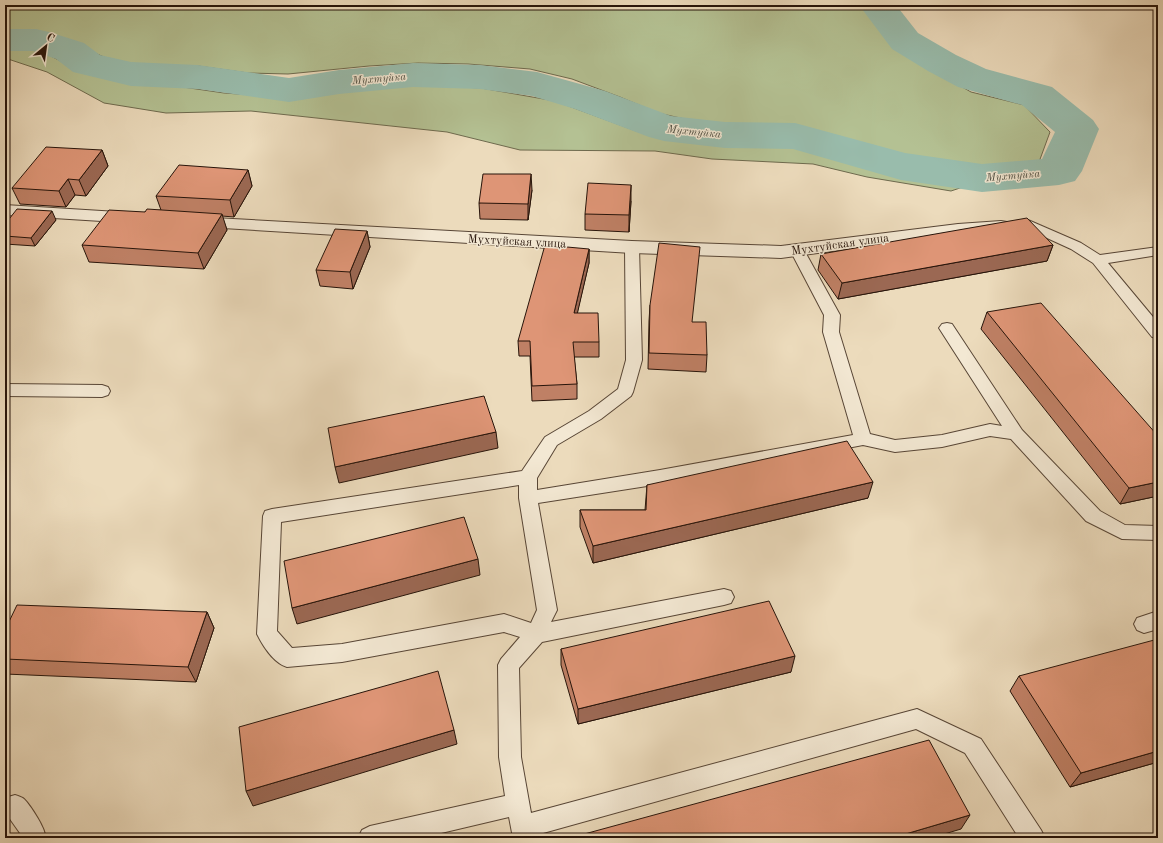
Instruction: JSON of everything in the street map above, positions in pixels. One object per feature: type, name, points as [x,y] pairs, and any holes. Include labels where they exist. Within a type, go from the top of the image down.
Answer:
[{"type":"street","points":[[10,214],[152,220]]},
{"type":"street","name":"Мухтуйская улица","points":[[176,221],[632,247],[780,252],[958,229],[1028,224]]},
{"type":"lane","points":[[1028,224],[1076,246],[1098,260],[1158,333]]},
{"type":"lane","points":[[632,247],[634,360],[625,392],[595,415],[551,441],[528,477],[528,498],[547,610],[536,634],[508,665],[510,756],[523,832],[917,719],[973,746],[1033,838]]},
{"type":"lane","points":[[797,250],[832,315],[831,332],[863,439]]},
{"type":"lane","points":[[1098,260],[1158,251]]},
{"type":"lane","points":[[947,328],[1016,434],[1093,516],[1122,532],[1158,533]]},
{"type":"lane","points":[[5,390],[102,390]]},
{"type":"lane","points":[[528,498],[660,477],[863,439],[894,446],[942,441],[990,430],[1016,434]]},
{"type":"lane","points":[[528,477],[272,516],[267,634],[287,658],[342,653],[504,623],[536,634],[724,597]]},
{"type":"lane","points":[[370,838],[518,804]]},
{"type":"lane","points":[[8,805],[34,834],[33,838]]},
{"type":"green space","points":[[8,5],[863,5],[882,32],[929,68],[971,92],[1024,105],[1050,132],[1039,162],[976,169],[935,160],[900,156],[834,142],[808,132],[773,126],[716,126],[658,113],[572,79],[530,69],[468,64],[418,63],[288,74],[248,73],[198,66],[124,66],[57,36],[5,29],[5,7]]},
{"type":"green space","points":[[22,49],[39,50],[74,68],[112,78],[224,93],[295,98],[401,84],[481,88],[555,101],[639,132],[733,142],[796,145],[870,163],[972,184],[951,191],[867,177],[813,164],[712,159],[655,151],[520,150],[447,132],[251,111],[166,113],[104,103],[47,72],[5,58],[5,51]]},
{"type":"building","points":[[46,147],[102,150],[79,180],[68,179],[59,191],[12,188]]},
{"type":"building","points":[[179,165],[248,170],[230,200],[156,196]]},
{"type":"building","points":[[483,174],[531,174],[528,204],[479,203]]},
{"type":"building","points":[[588,183],[631,185],[629,215],[585,214]]},
{"type":"building","points":[[17,209],[52,211],[31,238],[5,236],[5,223]]},
{"type":"building","points":[[147,209],[222,214],[198,253],[82,245],[109,210],[145,212]]},
{"type":"building","points":[[1027,218],[1053,245],[842,283],[821,254]]},
{"type":"building","points":[[335,229],[367,231],[350,272],[316,270]]},
{"type":"building","points":[[659,243],[700,247],[692,322],[706,322],[707,355],[649,353],[650,305]]},
{"type":"building","points":[[545,245],[589,249],[574,313],[598,313],[599,342],[573,342],[577,384],[532,386],[530,341],[518,341]]},
{"type":"building","points":[[1041,303],[1158,436],[1158,482],[1129,488],[987,312]]},
{"type":"building","points":[[484,396],[496,432],[335,467],[328,428]]},
{"type":"building","points":[[847,441],[873,482],[593,546],[580,510],[646,510],[647,485]]},
{"type":"building","points":[[464,517],[478,559],[292,608],[284,561]]},
{"type":"building","points":[[769,601],[795,656],[578,709],[561,649]]},
{"type":"building","points":[[17,605],[207,612],[188,667],[5,659],[5,630]]},
{"type":"building","points":[[1158,639],[1158,751],[1081,773],[1019,676]]},
{"type":"building","points":[[438,671],[454,730],[246,791],[239,727]]},
{"type":"building","points":[[929,740],[970,815],[892,838],[577,838],[577,836]]},
{"type":"waterway","name":"Мухтуйка","points":[[5,40],[36,40],[70,51],[87,64],[131,74],[198,77],[289,90],[339,82],[413,75],[480,77],[537,84],[590,100],[664,128],[725,135],[795,136],[901,166],[982,178],[1059,171],[1078,129],[1037,96],[972,78],[942,63],[905,41],[877,5]]}]
